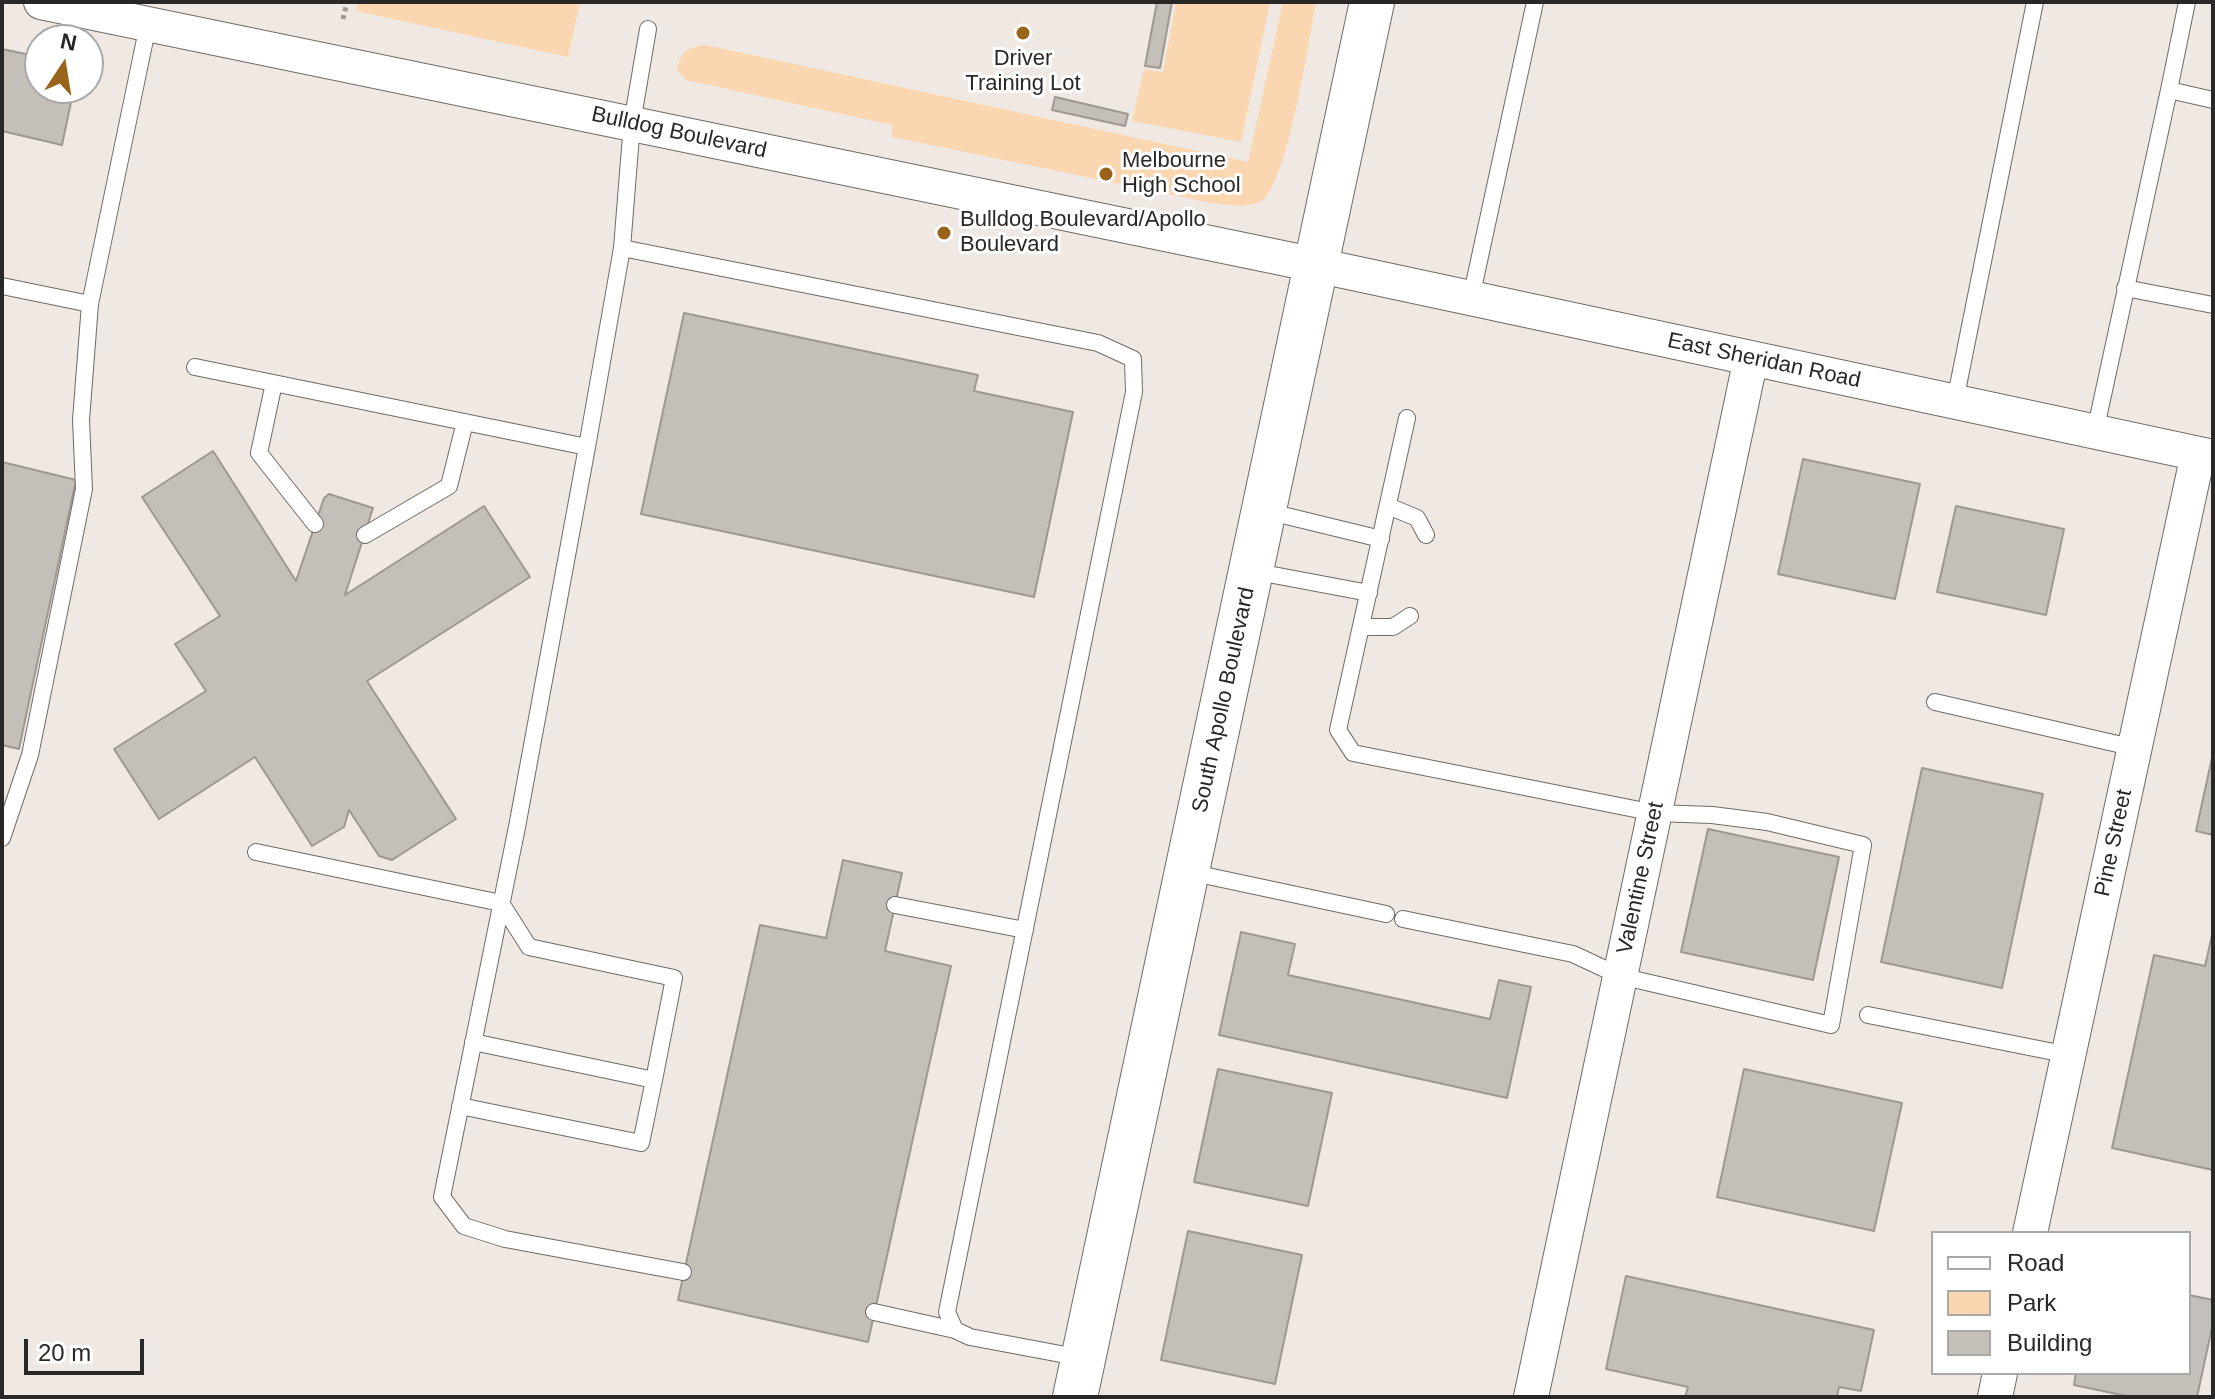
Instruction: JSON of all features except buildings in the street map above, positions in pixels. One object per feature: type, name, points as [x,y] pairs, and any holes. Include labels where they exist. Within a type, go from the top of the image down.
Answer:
[{"type":"street","name":"Bulldog Boulevard","points":[[41,2],[1316,265]]},
{"type":"street","name":"South Apollo Boulevard","points":[[1079,1378],[1372,2]]},
{"type":"street","name":"East Sheridan Road","points":[[1316,265],[2206,455]]},
{"type":"street","name":"Valentine Street","points":[[1531,1397],[1751,358]]},
{"type":"street","name":"Pine Street","points":[[2030,1231],[2135,748],[2206,455]]},
{"type":"street","points":[[1995,1397],[2000,1375]]},
{"type":"lane","points":[[1471,298],[1535,2]]},
{"type":"lane","points":[[1955,401],[2035,2]]},
{"type":"lane","points":[[2095,432],[2187,2]]},
{"type":"lane","points":[[3,831],[30,755],[84,489],[81,420],[90,304],[148,25]]},
{"type":"lane","points":[[648,29],[632,123],[622,248],[587,447],[442,1197],[464,1226],[505,1239],[683,1272]]},
{"type":"lane","points":[[2169,90],[2213,100]]},
{"type":"lane","points":[[622,248],[1098,343],[1133,359],[1134,392],[947,1312],[955,1330]]},
{"type":"lane","points":[[2,286],[90,304]]},
{"type":"lane","points":[[2125,288],[2213,305]]},
{"type":"lane","points":[[195,367],[587,447]]},
{"type":"lane","points":[[274,383],[259,453],[315,524]]},
{"type":"lane","points":[[1403,919],[1573,954],[1620,976],[1831,1025],[1863,845],[1767,822],[1712,815],[1655,813],[1353,753],[1338,730],[1407,418]]},
{"type":"lane","points":[[365,535],[449,486],[465,422]]},
{"type":"lane","points":[[1388,506],[1417,518],[1426,535]]},
{"type":"lane","points":[[1263,510],[1381,539]]},
{"type":"lane","points":[[1250,571],[1369,593]]},
{"type":"lane","points":[[1362,627],[1393,627],[1410,616]]},
{"type":"lane","points":[[1935,702],[2135,748]]},
{"type":"lane","points":[[256,852],[501,903],[529,947],[674,978],[641,1143],[460,1106]]},
{"type":"lane","points":[[1188,871],[1386,914]]},
{"type":"lane","points":[[895,905],[1025,930]]},
{"type":"lane","points":[[1868,1015],[2069,1055]]},
{"type":"lane","points":[[473,1042],[654,1080]]},
{"type":"lane","points":[[874,1312],[955,1330],[1079,1378]]},
{"type":"path","points":[[343,19],[347,2]]},
{"type":"green space","points":[[358,2],[580,2],[568,57],[356,11]]},
{"type":"green space","points":[[1176,2],[1270,2],[1241,142],[1132,121],[1144,69],[1163,72]]},
{"type":"green space","points":[[1283,2],[1316,2],[1296,110],[1280,169],[1260,202],[1250,205],[1217,204],[892,137],[892,125],[686,80],[677,70],[686,51],[706,45],[1248,162]]},
{"type":"place","name":"Driver Training Lot","points":[[1023,33]]},
{"type":"place","name":"Melbourne High School","points":[[1106,174]]},
{"type":"place","name":"Bulldog Boulevard/Apollo Boulevard","points":[[944,233]]}]
